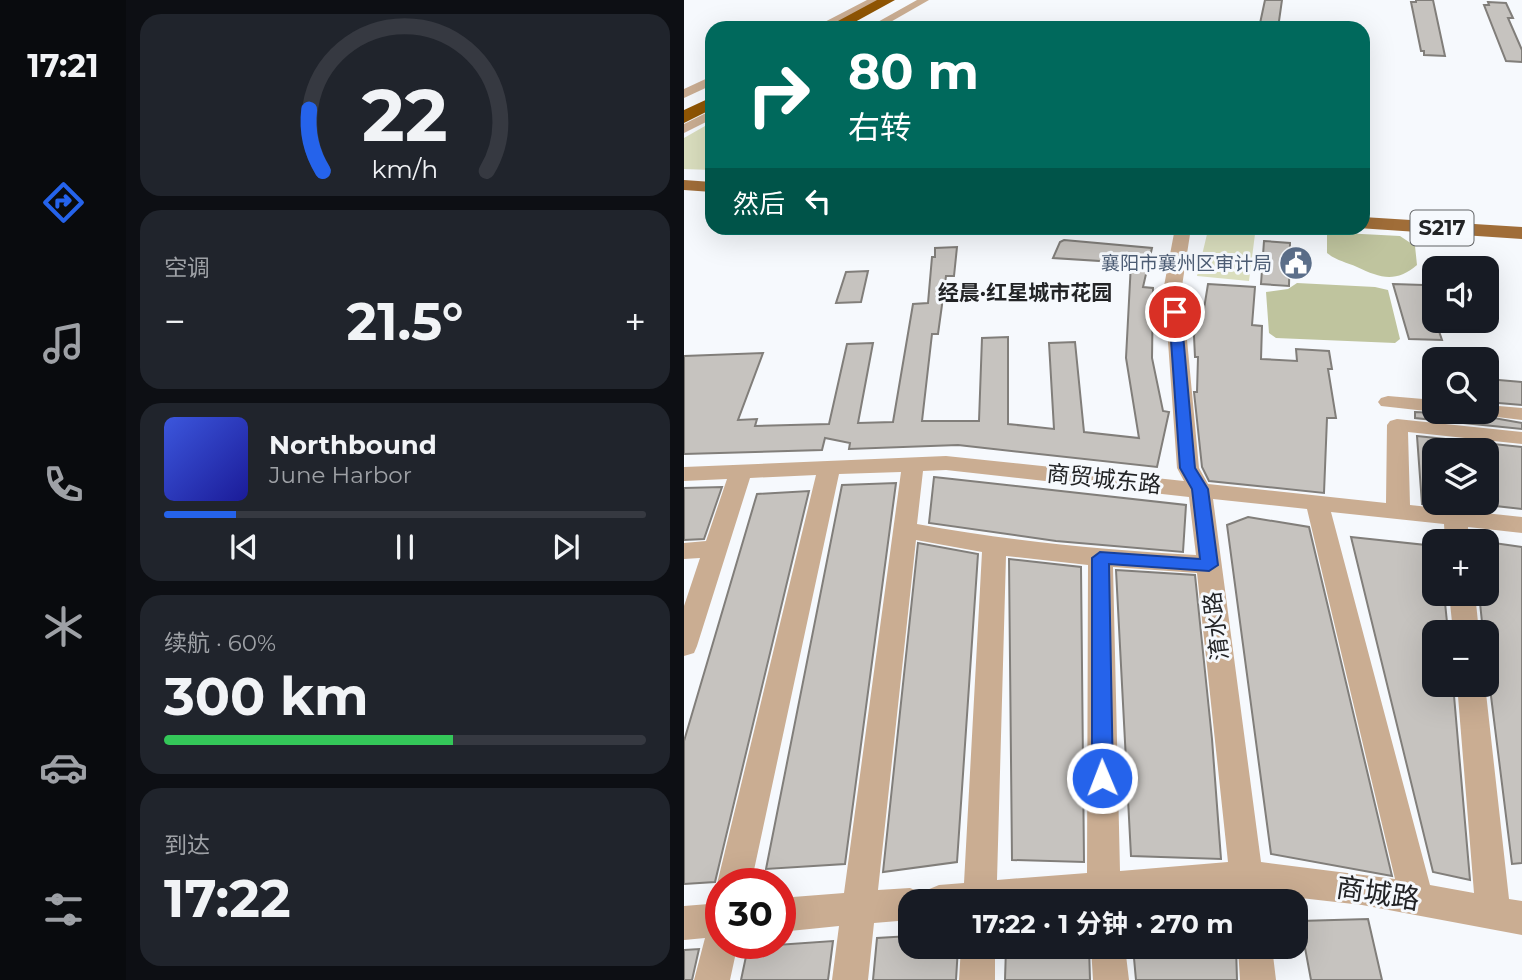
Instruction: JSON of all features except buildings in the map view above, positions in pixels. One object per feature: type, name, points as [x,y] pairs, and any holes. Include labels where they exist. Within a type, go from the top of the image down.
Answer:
[{"type":"highway","points":[[851,21],[907,0]]},
{"type":"highway","points":[[865,21],[886,7]]},
{"type":"highway","points":[[684,103],[705,92]]},
{"type":"highway","points":[[684,117],[705,106]]},
{"type":"main road","points":[[684,176],[705,177]]},
{"type":"main road","points":[[684,185],[705,186]]},
{"type":"main road","name":"S217","points":[[1370,213],[1522,223]]},
{"type":"main road","name":"S217","points":[[1370,223],[1522,233]]},
{"type":"street","points":[[841,21],[886,7],[924,0]]},
{"type":"street","points":[[684,94],[705,84]]},
{"type":"street","points":[[684,129],[705,118]]},
{"type":"street","name":"淯水路","points":[[1182,235],[1173,286],[1188,468],[1200,489],[1248,888]]},
{"type":"street","points":[[1388,402],[1422,405]]},
{"type":"street","points":[[1499,412],[1522,414]]},
{"type":"street","points":[[1398,511],[1397,425],[1522,438]]},
{"type":"street","name":"商贸城东路","points":[[684,474],[946,463],[1398,511],[1456,529],[1522,525]]},
{"type":"street","points":[[850,980],[913,464]]},
{"type":"street","points":[[738,868],[829,468]]},
{"type":"street","points":[[684,646],[741,471]]},
{"type":"street","points":[[1317,502],[1417,899]]},
{"type":"street","points":[[905,530],[994,546],[1100,558],[1209,565]]},
{"type":"street","points":[[980,889],[994,546]]},
{"type":"street","points":[[684,551],[716,549]]},
{"type":"street","points":[[1100,558],[1104,889]]},
{"type":"street","points":[[1473,697],[1507,916]]},
{"type":"street","name":"商城路","points":[[1224,889],[1362,889],[1507,916]]},
{"type":"street","points":[[796,914],[898,905]]},
{"type":"street","points":[[684,923],[705,921]]},
{"type":"street","points":[[712,980],[717,959]]},
{"type":"street","points":[[977,980],[978,959]]},
{"type":"street","points":[[1109,959],[1111,980]]},
{"type":"street","points":[[1255,959],[1258,980]]},
{"type":"green space","points":[[705,126],[705,170],[684,169],[684,138]]},
{"type":"green space","points":[[1207,235],[1255,235],[1249,281],[1197,276]]},
{"type":"green space","points":[[1327,235],[1400,236],[1415,246],[1417,265],[1402,274],[1388,277],[1373,274],[1327,253]]},
{"type":"green space","points":[[1297,283],[1388,290],[1400,339],[1395,343],[1276,338],[1269,333],[1266,292],[1288,289]]},
{"type":"place","name":"襄阳市襄州区审计局","points":[[1296,263]]},
{"type":"district","name":"经晨·红星城市花园","points":[[1025,293]]},
{"type":"route","points":[[1102,778],[1100,558],[1209,565],[1200,489],[1188,468],[1175,312]]}]
